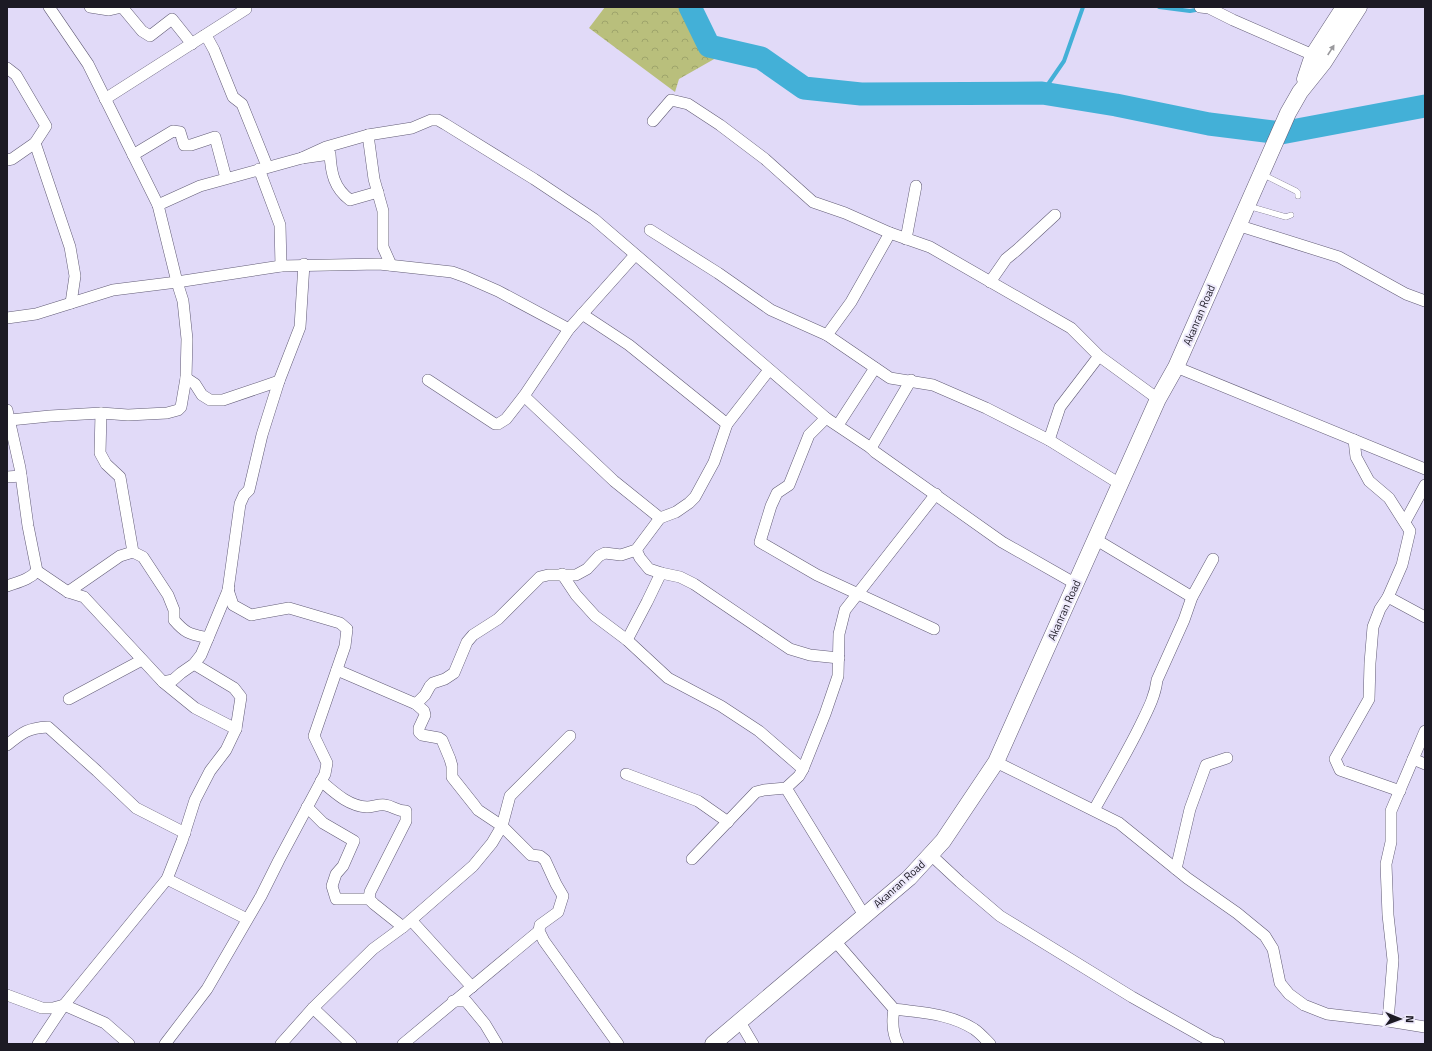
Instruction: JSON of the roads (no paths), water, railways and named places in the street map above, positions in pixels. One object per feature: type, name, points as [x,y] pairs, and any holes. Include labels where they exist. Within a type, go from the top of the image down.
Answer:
[{"type":"main road","name":"Akanran Road","points":[[1300,92],[1313,55],[1344,7]]},
{"type":"main road","name":"Akanran Road","points":[[713,1044],[909,878],[943,841],[996,762],[1158,399],[1176,367],[1237,225],[1262,174],[1280,128],[1300,92],[1324,62],[1359,7]]},
{"type":"street","points":[[49,7],[88,64],[158,205],[183,301],[187,339],[186,378],[181,407],[178,410],[167,413],[128,415],[101,413],[50,416],[8,415],[21,476],[28,526],[38,571],[68,592],[84,597],[163,682],[195,708],[236,729]]},
{"type":"street","points":[[90,7],[108,10],[122,7],[142,31],[150,36],[172,19],[192,44]]},
{"type":"street","points":[[1206,7],[1313,55]]},
{"type":"street","points":[[105,98],[246,9]]},
{"type":"street","points":[[204,36],[208,39],[212,46],[233,97],[242,104],[280,225],[281,266]]},
{"type":"street","points":[[7,68],[16,75],[46,126],[35,143],[12,159],[7,160]]},
{"type":"street","points":[[654,121],[671,100],[688,104],[720,125],[765,159],[813,202],[930,248],[1071,328],[1099,356],[1158,399]]},
{"type":"street","points":[[302,158],[326,147],[368,135],[412,128],[435,120],[534,179],[594,219],[768,370],[826,418],[871,448],[1002,542],[1076,584]]},
{"type":"street","points":[[133,155],[173,131],[180,132],[184,145],[215,137],[226,178]]},
{"type":"street","points":[[368,135],[374,179],[383,210],[382,247],[391,265]]},
{"type":"street","points":[[35,143],[70,247],[75,276],[71,303]]},
{"type":"street","points":[[158,205],[200,186],[263,167],[302,158],[330,154],[331,168],[335,183],[344,196],[350,200],[378,192]]},
{"type":"street","points":[[906,239],[916,186]]},
{"type":"street","points":[[990,282],[1006,259],[1055,215]]},
{"type":"street","points":[[1237,225],[1339,257],[1406,294],[1425,301]]},
{"type":"street","points":[[650,230],[718,273],[771,310],[826,335],[890,378],[911,380],[933,385],[986,408],[1049,440],[1120,484]]},
{"type":"street","points":[[826,335],[851,302],[890,233]]},
{"type":"street","points":[[428,380],[495,424],[498,424],[506,419],[524,396],[582,314],[635,255]]},
{"type":"street","points":[[7,318],[36,314],[113,290],[281,266],[304,264],[380,264],[452,272],[498,291],[570,329]]},
{"type":"street","points":[[165,1044],[207,990],[246,919],[261,896],[325,774],[327,763],[314,736],[345,646],[347,630],[340,623],[289,608],[251,615],[233,605],[228,590],[240,504],[244,495],[249,490],[262,435],[279,381],[300,327],[304,264]]},
{"type":"street","points":[[582,314],[629,345],[727,424]]},
{"type":"street","points":[[1049,440],[1060,407],[1099,356]]},
{"type":"street","points":[[1176,367],[1302,420],[1318,425],[1425,469]]},
{"type":"street","points":[[838,425],[875,368]]},
{"type":"street","points":[[416,704],[423,698],[433,683],[445,679],[454,673],[467,642],[474,635],[498,620],[540,577],[562,574],[576,575],[581,573],[599,556],[605,553],[621,555],[636,550],[660,518],[676,512],[689,503],[695,497],[714,462],[727,424],[768,370]]},
{"type":"street","points":[[186,378],[195,384],[202,396],[210,400],[223,400],[279,381]]},
{"type":"street","points":[[871,448],[911,380]]},
{"type":"street","points":[[524,396],[614,481],[660,518]]},
{"type":"street","points":[[101,413],[100,453],[106,464],[120,477],[133,552]]},
{"type":"street","points":[[826,418],[809,434],[789,485],[777,493],[771,506],[760,542],[817,575],[934,629]]},
{"type":"street","points":[[1354,440],[1356,457],[1369,481],[1389,498],[1410,531],[1406,555],[1373,627],[1369,699],[1335,759],[1340,770],[1400,791]]},
{"type":"street","points":[[7,477],[21,476]]},
{"type":"street","points":[[1405,522],[1425,485]]},
{"type":"street","points":[[692,859],[756,792],[786,788],[799,776],[825,714],[838,676],[839,634],[841,620],[845,610],[936,494]]},
{"type":"street","points":[[1095,539],[1192,597]]},
{"type":"street","points":[[636,550],[640,558],[649,569],[680,577],[694,584],[790,649],[810,655],[839,658]]},
{"type":"street","points":[[68,592],[120,556],[133,552],[143,557],[168,595],[174,610],[174,620],[183,630],[188,633],[208,638]]},
{"type":"street","points":[[1094,810],[1149,707],[1156,690],[1157,680],[1184,620],[1192,597],[1214,559]]},
{"type":"street","points":[[163,682],[173,680],[194,664],[201,655],[235,570]]},
{"type":"street","points":[[7,586],[21,582],[38,571]]},
{"type":"street","points":[[627,640],[661,573]]},
{"type":"street","points":[[562,574],[576,595],[595,616],[627,640],[668,678],[721,706],[759,731],[803,769]]},
{"type":"street","points":[[1388,597],[1425,617]]},
{"type":"street","points":[[69,699],[142,660]]},
{"type":"street","points":[[38,1044],[64,1005],[167,879],[196,800],[210,772],[226,750],[236,729],[240,697],[234,688],[194,664]]},
{"type":"street","points":[[337,670],[416,704],[422,709],[425,715],[419,728],[419,732],[442,740],[450,759],[454,780],[478,810],[502,826],[531,855],[540,856],[545,860],[563,896],[558,912],[540,925],[539,931],[544,941],[618,1044]]},
{"type":"street","points":[[7,744],[34,727],[48,727],[136,808],[185,833]]},
{"type":"street","points":[[1388,1021],[1393,960],[1388,915],[1386,864],[1391,842],[1391,811],[1425,731]]},
{"type":"street","points":[[281,1044],[313,1008],[373,949],[407,924],[473,866],[492,843],[502,826],[510,796],[570,736]]},
{"type":"street","points":[[1176,869],[1190,809],[1202,780],[1206,765],[1227,758]]},
{"type":"street","points":[[1413,759],[1425,764]]},
{"type":"street","points":[[996,762],[1119,823],[1176,869],[1237,913],[1265,936],[1273,949],[1280,983],[1289,994],[1304,1005],[1327,1014],[1425,1027]]},
{"type":"street","points":[[626,774],[698,801],[728,822]]},
{"type":"street","points":[[321,781],[336,794],[353,804],[367,807],[386,805],[400,811],[406,811],[406,821],[370,892],[369,899]]},
{"type":"street","points":[[786,788],[864,915]]},
{"type":"street","points":[[307,807],[323,823],[354,841],[343,866],[336,874],[332,886],[336,899],[369,899],[374,904],[407,924],[469,983]]},
{"type":"street","points":[[931,855],[1000,916],[1132,997],[1212,1042],[1219,1044]]},
{"type":"street","points":[[167,879],[246,919]]},
{"type":"street","points":[[403,1044],[453,1001],[469,983],[539,931]]},
{"type":"street","points":[[836,940],[894,1009],[951,1017],[975,1030],[990,1044]]},
{"type":"street","points":[[7,995],[42,1008],[53,1008],[64,1005],[105,1022],[129,1044]]},
{"type":"street","points":[[453,1001],[466,1001],[485,1024],[497,1044]]},
{"type":"street","points":[[313,1008],[351,1044]]},
{"type":"street","points":[[894,1009],[892,1021],[895,1038],[898,1044]]},
{"type":"street","points":[[740,1022],[753,1044]]},
{"type":"lane","points":[[1262,174],[1296,191],[1298,196]]},
{"type":"lane","points":[[1247,206],[1286,217],[1291,215]]},
{"type":"waterway","points":[[690,7],[709,46],[761,58],[804,88],[861,94],[1042,93],[1116,105],[1209,124],[1281,133],[1425,106]]},
{"type":"waterway","points":[[1042,93],[1064,61],[1083,7]]},
{"type":"waterway","points":[[1159,7],[1190,11],[1201,9]]}]
